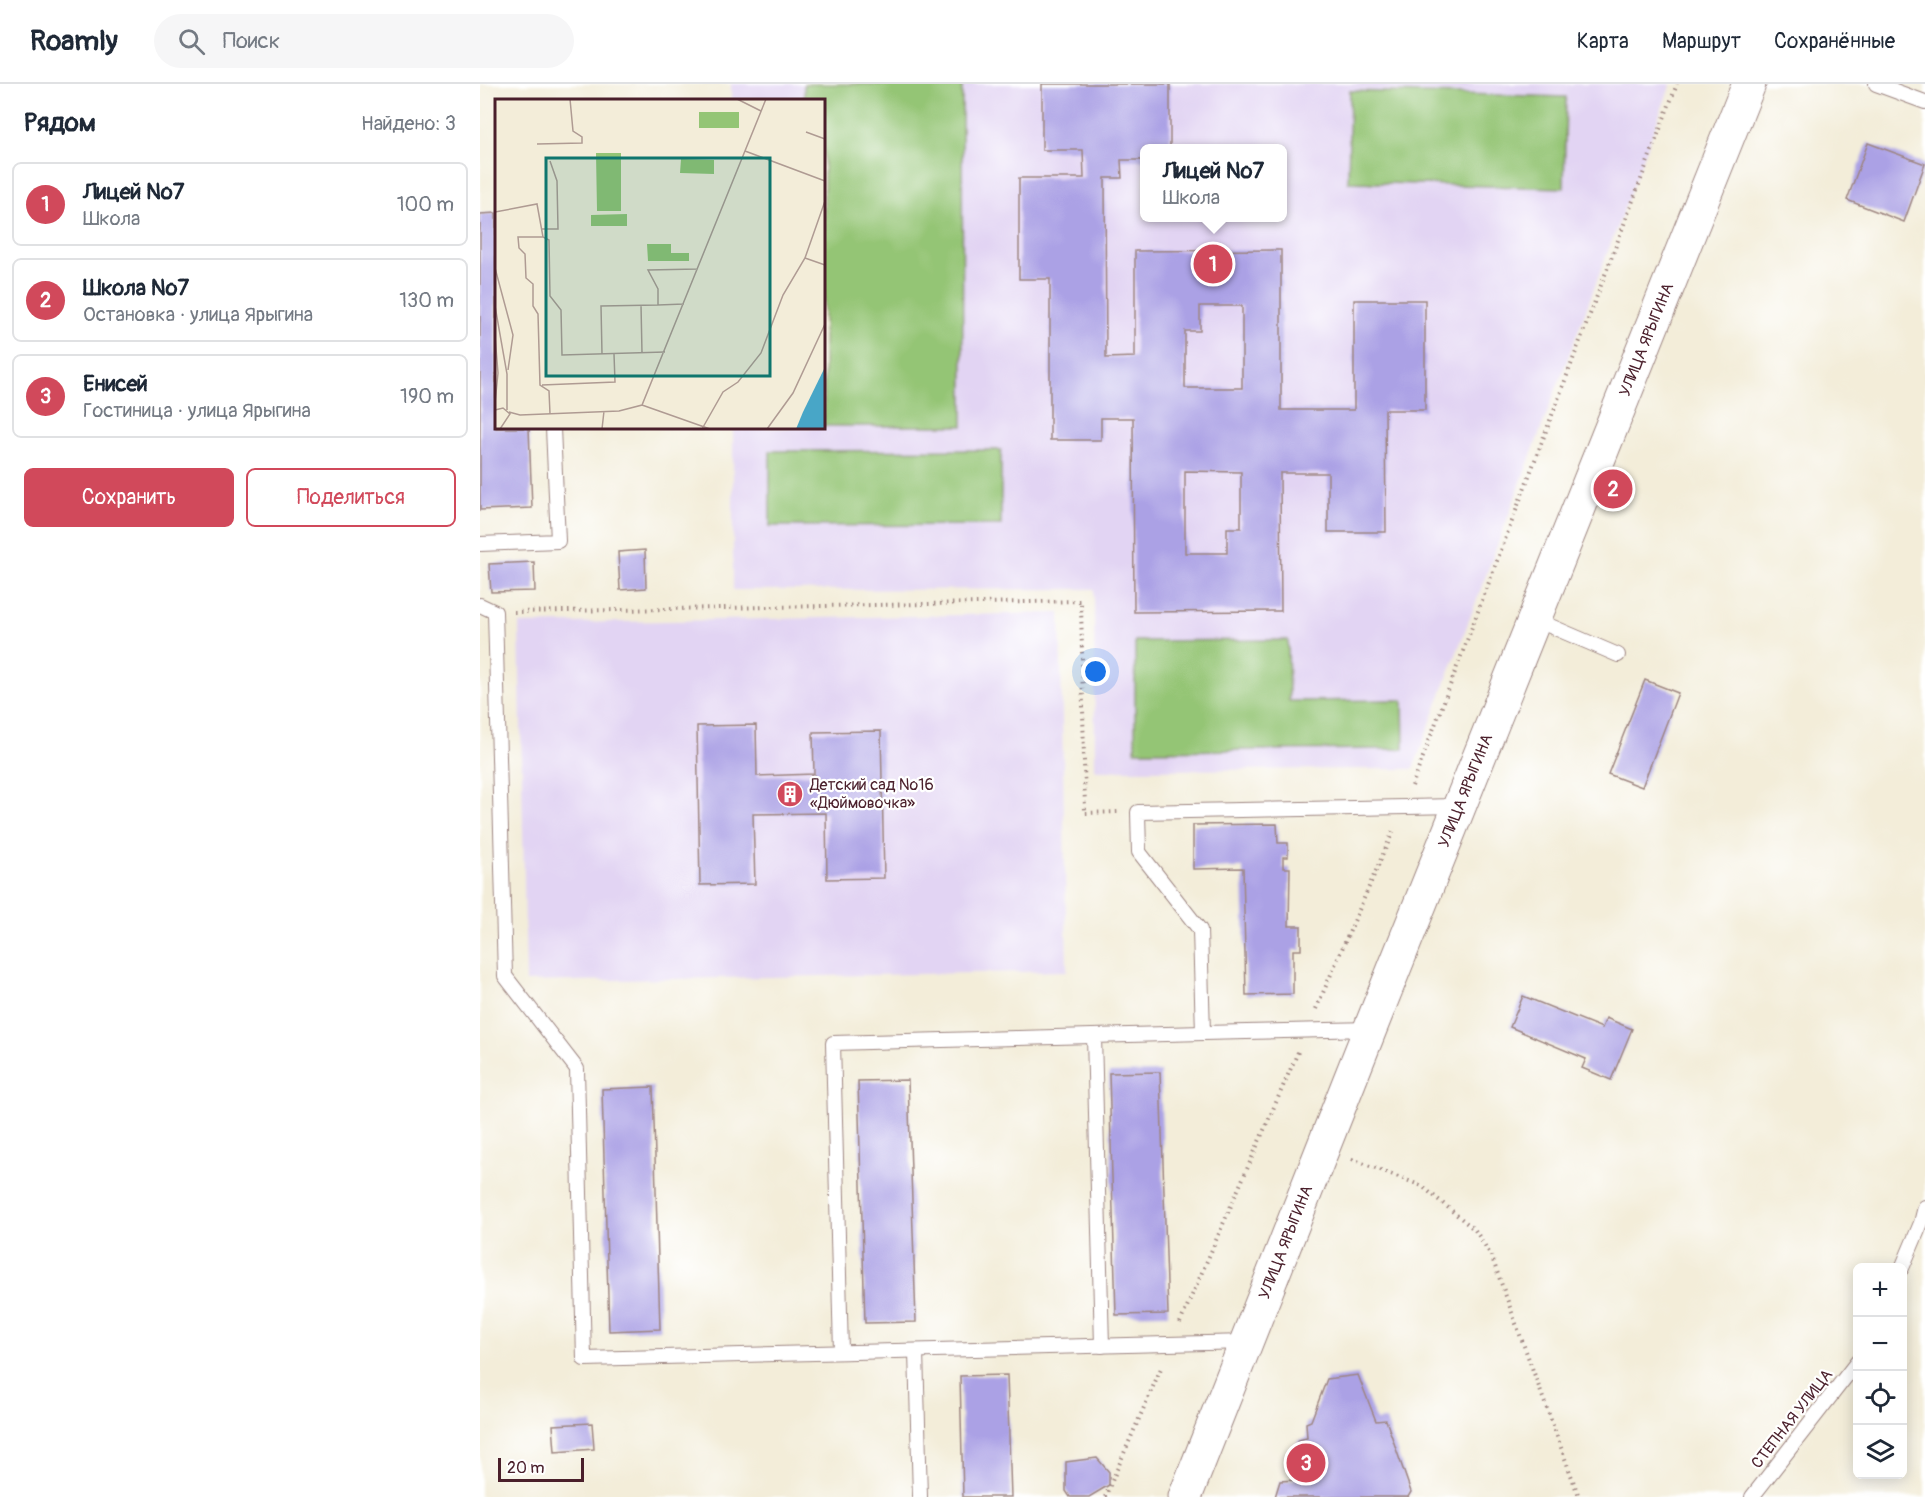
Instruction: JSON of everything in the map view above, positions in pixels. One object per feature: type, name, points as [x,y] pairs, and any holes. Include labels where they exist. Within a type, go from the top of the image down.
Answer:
[{"type":"street","name":"УЛИЦА ЯРЫГИНА","points":[[1185,1497],[1749,84]]},
{"type":"lane","points":[[1876,84],[1925,102]]},
{"type":"lane","points":[[480,544],[558,541],[553,429]]},
{"type":"lane","points":[[480,605],[495,612],[506,976],[577,1069],[584,1359],[1246,1342]]},
{"type":"lane","points":[[1534,619],[1618,655]]},
{"type":"lane","points":[[1203,1033],[1200,930],[1139,852],[1138,812],[1461,806]]},
{"type":"lane","points":[[841,1353],[833,1042],[1370,1029]]},
{"type":"lane","points":[[1094,1036],[1102,1346]]},
{"type":"lane","points":[[1904,1263],[1921,1223],[1925,1206]]},
{"type":"lane","points":[[916,1351],[920,1497]]},
{"type":"lane","name":"СТЕПНАЯ УЛИЦА","points":[[1752,1497],[1853,1366]]},
{"type":"path","points":[[495,612],[1081,601],[1085,813],[1138,812]]},
{"type":"path","points":[[1323,1148],[1422,1186],[1475,1230],[1491,1255],[1579,1497]]},
{"type":"shaded area","points":[[731,84],[1671,84],[1413,769],[1095,770],[1094,589],[733,590],[733,429],[825,429],[825,99],[731,99]]},
{"type":"shaded area","points":[[1060,613],[1067,971],[526,982],[519,624]]},
{"type":"green space","points":[[804,84],[962,84],[963,426],[825,426],[825,99],[804,99]]},
{"type":"green space","points":[[1350,91],[1566,97],[1564,188],[1348,182]]},
{"type":"green space","points":[[1001,450],[1001,525],[770,526],[770,451]]},
{"type":"green space","points":[[1288,640],[1289,701],[1403,700],[1404,749],[1135,751],[1135,641]]},
{"type":"building","points":[[1042,84],[1170,84],[1170,144],[1140,144],[1140,160],[1121,160],[1122,178],[1105,178],[1106,358],[1135,357],[1135,251],[1281,250],[1281,410],[1354,410],[1354,300],[1425,300],[1425,410],[1385,410],[1386,532],[1328,532],[1328,473],[1280,473],[1281,611],[1134,612],[1133,418],[1101,418],[1101,440],[1050,440],[1050,279],[1019,279],[1019,178],[1084,178],[1083,150],[1042,150]],"holes":[[[1200,306],[1242,306],[1242,388],[1185,388],[1185,331],[1200,331]],[[1185,471],[1241,472],[1241,528],[1227,528],[1227,553],[1185,553]]]},
{"type":"building","points":[[1868,143],[1925,164],[1904,222],[1847,200]]},
{"type":"building","points":[[495,213],[495,429],[529,429],[532,508],[480,510],[480,214]]},
{"type":"building","points":[[645,550],[646,588],[620,590],[618,552]]},
{"type":"building","points":[[534,562],[535,591],[491,592],[489,564]]},
{"type":"building","points":[[1645,680],[1678,693],[1642,787],[1608,774]]},
{"type":"building","name":"Детский сад №16 «Дюймовочка»","points":[[756,725],[757,776],[814,774],[813,732],[881,731],[884,878],[827,879],[826,813],[753,814],[755,884],[700,885],[697,726]]},
{"type":"building","points":[[1277,824],[1278,843],[1288,843],[1288,857],[1283,857],[1283,868],[1290,868],[1289,926],[1301,926],[1301,950],[1293,950],[1293,994],[1246,995],[1243,868],[1193,869],[1193,825]]},
{"type":"building","points":[[1523,996],[1602,1028],[1606,1018],[1632,1029],[1611,1080],[1582,1068],[1586,1059],[1510,1027]]},
{"type":"building","points":[[1160,1072],[1168,1314],[1116,1315],[1109,1073]]},
{"type":"building","points":[[908,1080],[916,1322],[865,1323],[858,1081]]},
{"type":"building","points":[[653,1087],[660,1329],[609,1331],[602,1089]]},
{"type":"building","points":[[1007,1375],[1011,1497],[963,1497],[960,1376]]},
{"type":"building","points":[[1358,1375],[1376,1421],[1386,1420],[1411,1492],[1408,1497],[1275,1497],[1280,1481],[1295,1480],[1288,1462],[1299,1440],[1307,1438],[1306,1423],[1311,1421],[1327,1379]]},
{"type":"building","points":[[592,1423],[594,1449],[555,1452],[553,1425]]},
{"type":"building","points":[[1097,1458],[1109,1472],[1109,1485],[1089,1497],[1070,1497],[1066,1491],[1066,1462]]},
{"type":"place","name":"Лицей №7","points":[[1213,264]]},
{"type":"place","name":"Школа №7","points":[[1613,489]]},
{"type":"place","name":"Детский сад №16 «Дюймовочка»","points":[[790,794]]},
{"type":"place","name":"Енисей","points":[[1306,1463]]}]
